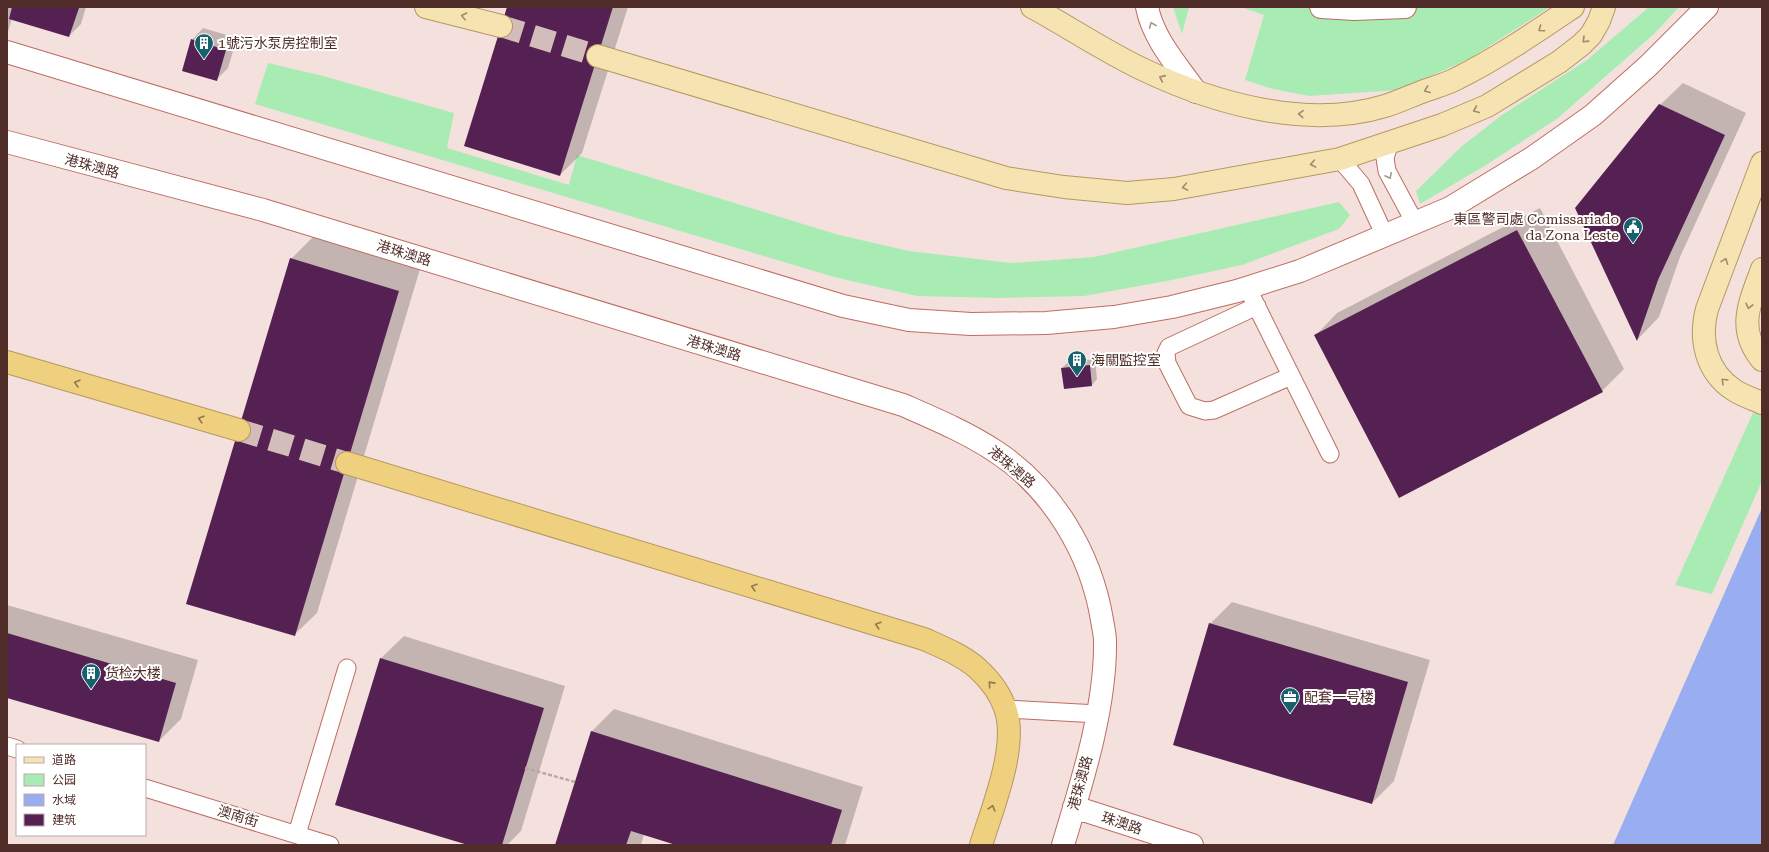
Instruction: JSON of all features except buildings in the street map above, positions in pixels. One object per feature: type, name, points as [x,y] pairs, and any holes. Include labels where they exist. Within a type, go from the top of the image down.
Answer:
[{"type":"highway","points":[[7,362],[239,430]]},
{"type":"highway","points":[[347,462],[924,639],[951,651],[977,668],[996,689],[1006,709],[1009,733],[1006,756],[1001,780],[981,845]]},
{"type":"main road","points":[[426,7],[501,26]]},
{"type":"main road","points":[[1032,7],[1118,57],[1196,92],[1228,103],[1285,113],[1320,115],[1349,113],[1384,107],[1458,79],[1525,40],[1574,7]]},
{"type":"main road","points":[[598,56],[1006,178],[1064,187],[1127,193],[1174,189],[1340,159],[1442,125],[1487,106],[1559,62],[1591,35],[1599,21],[1604,7]]},
{"type":"main road","points":[[1760,402],[1734,390],[1716,372],[1706,350],[1703,325],[1707,309],[1762,163]]},
{"type":"main road","points":[[1762,269],[1749,303],[1747,319],[1751,344],[1762,360]]},
{"type":"street","points":[[1147,7],[1152,26],[1158,37],[1196,92]]},
{"type":"street","points":[[1320,7],[1354,9],[1405,7]]},
{"type":"street","points":[[7,52],[843,306],[909,320],[971,324],[1046,323],[1114,317],[1172,307],[1252,297],[1300,271],[1450,208],[1532,158],[1593,115],[1648,66],[1707,7]]},
{"type":"street","name":"港珠澳路","points":[[7,142],[263,210],[903,405],[956,428],[996,452],[1030,479],[1062,517],[1085,560],[1098,599],[1105,640],[1098,714],[1063,845]]},
{"type":"street","name":"珠澳路","points":[[1074,807],[1192,845]]},
{"type":"lane","points":[[1395,141],[1389,145],[1385,158],[1387,171],[1415,223]]},
{"type":"lane","points":[[1340,159],[1361,184],[1385,236]]},
{"type":"lane","points":[[1291,376],[1214,410],[1205,411],[1189,406],[1167,363],[1166,353],[1169,347],[1252,297],[1330,454]]},
{"type":"lane","points":[[297,834],[347,668]]},
{"type":"lane","points":[[1006,709],[1098,714]]},
{"type":"lane","name":"澳南街","points":[[146,788],[330,845]]},
{"type":"path","points":[[525,768],[575,782]]},
{"type":"green space","points":[[1173,7],[1189,7],[1182,34]]},
{"type":"green space","points":[[1241,7],[1550,7],[1469,59],[1399,90],[1309,96],[1269,88],[1245,80],[1264,15]]},
{"type":"green space","points":[[1649,7],[1679,7],[1654,34],[1558,118],[1486,165],[1420,204],[1416,191],[1462,146],[1502,115],[1587,60]]},
{"type":"green space","points":[[268,63],[323,76],[454,113],[447,148],[569,185],[577,155],[839,235],[909,251],[1011,263],[1094,257],[1339,202],[1350,215],[1339,229],[1242,265],[1172,280],[1084,296],[1000,298],[917,296],[834,277],[255,104]]},
{"type":"green space","points":[[1762,393],[1762,481],[1712,594],[1675,585]]},
{"type":"water","points":[[1762,508],[1762,845],[1613,845]]},
{"type":"tunnel","points":[[501,26],[598,56]]},
{"type":"tunnel","points":[[239,430],[347,463]]},
{"type":"place","name":"1號污水泵房控制室","points":[[204,60]]},
{"type":"place","name":"東區警司處 Comissariado da Zona Leste","points":[[1633,244]]},
{"type":"place","name":"海關監控室","points":[[1077,377]]},
{"type":"place","name":"货检大楼","points":[[91,690]]},
{"type":"place","name":"配套一号楼","points":[[1290,714]]}]
